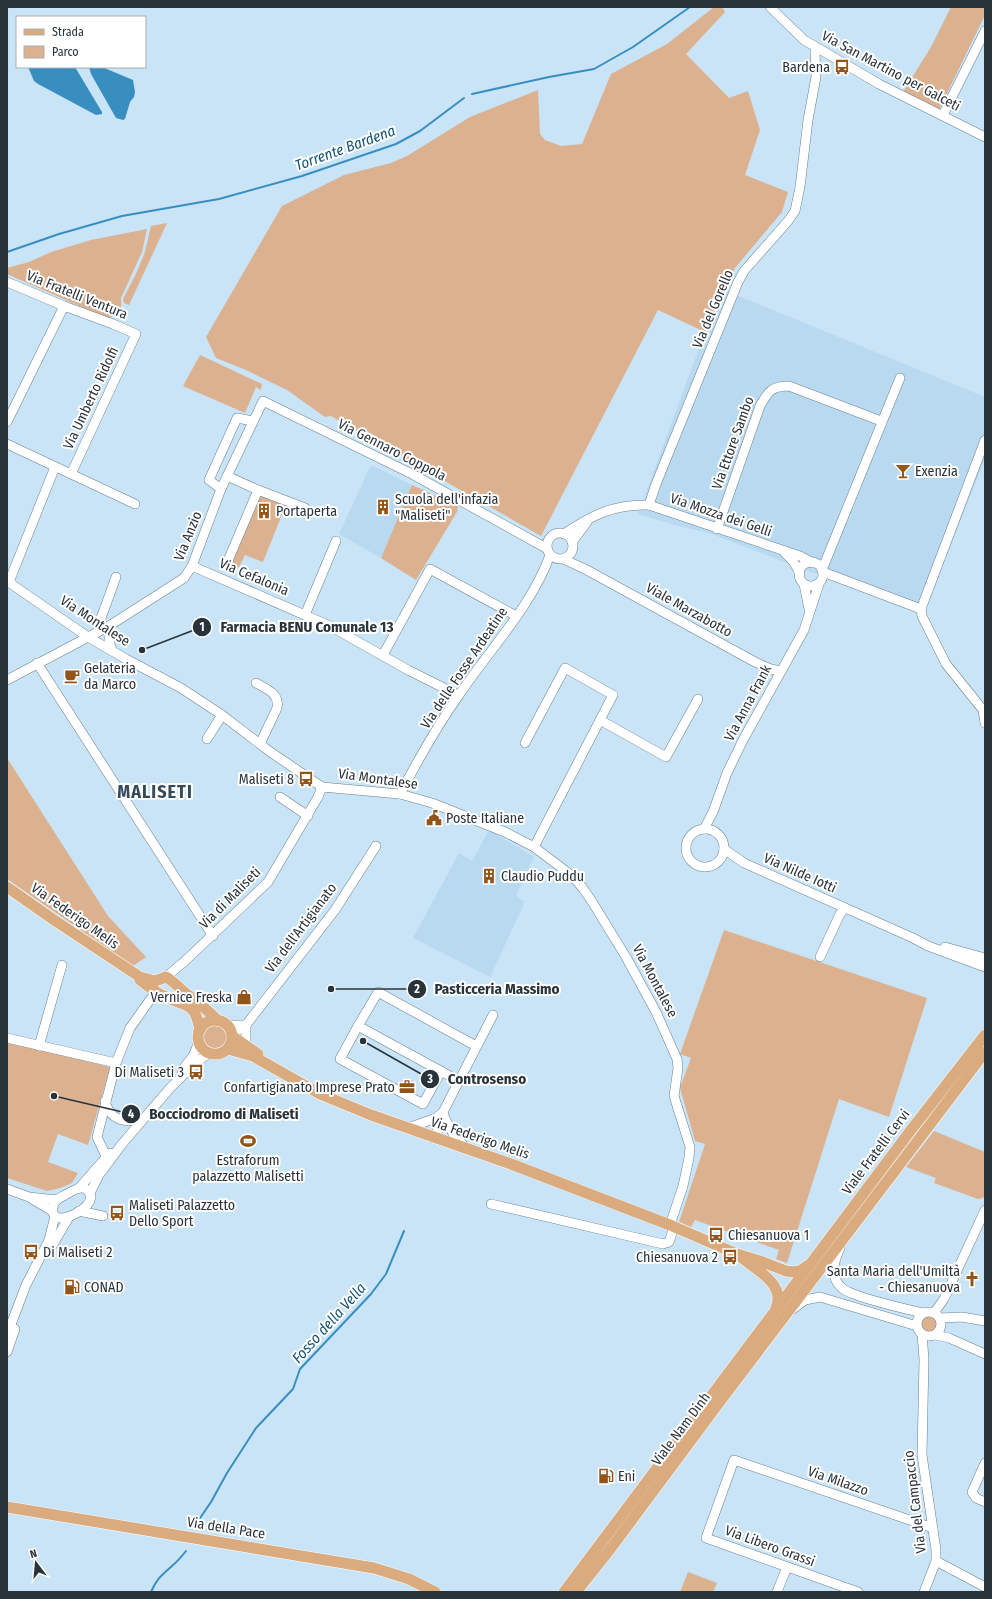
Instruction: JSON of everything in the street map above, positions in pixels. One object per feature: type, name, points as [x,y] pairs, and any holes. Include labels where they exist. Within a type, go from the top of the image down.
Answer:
[{"type":"main road","name":"Via Federigo Melis","points":[[7,886],[127,969],[148,980],[154,981],[166,979],[212,1014],[227,1029],[283,1074]]},
{"type":"main road","name":"Via Federigo Melis","points":[[127,969],[155,995],[192,1009],[196,1014],[200,1030],[199,1042]]},
{"type":"main road","points":[[155,995],[157,985],[166,979]]},
{"type":"main road","points":[[200,1030],[207,1022],[227,1029],[232,1041],[228,1049]]},
{"type":"main road","name":"Viale Fratelli Cervi","points":[[793,1288],[911,1130],[985,1035]]},
{"type":"main road","points":[[199,1042],[208,1053]]},
{"type":"main road","name":"Via Federigo Melis","points":[[208,1053],[219,1054],[228,1049],[252,1056],[320,1094],[434,1138],[511,1164],[672,1226]]},
{"type":"main road","name":"Viale Fratelli Cervi","points":[[810,1283],[985,1052]]},
{"type":"main road","points":[[672,1226],[737,1254],[786,1271],[800,1271],[814,1260]]},
{"type":"main road","points":[[737,1254],[766,1277],[778,1292],[779,1298],[772,1316]]},
{"type":"main road","name":"Viale Nam Dinh","points":[[576,1592],[611,1548],[810,1283]]},
{"type":"main road","name":"Viale Nam Dinh","points":[[564,1592],[793,1288]]},
{"type":"main road","name":"Via della Pace","points":[[8,1506],[92,1522],[374,1568],[409,1579],[435,1592]]},
{"type":"street","name":"Via San Martino per Galceti","points":[[770,7],[804,40],[879,84],[985,137]]},
{"type":"street","points":[[943,115],[985,31]]},
{"type":"street","name":"Via del Gorello","points":[[649,505],[656,484],[738,282],[744,270],[788,221],[795,211],[800,187],[808,120],[816,77],[816,47]]},
{"type":"street","name":"Via Fratelli Ventura","points":[[7,282],[136,334]]},
{"type":"street","points":[[7,422],[64,306]]},
{"type":"street","name":"Via Umberto Ridolfi","points":[[71,474],[136,334]]},
{"type":"street","points":[[804,584],[811,586],[822,571],[881,421],[900,378]]},
{"type":"street","name":"Via Ettore Sambo","points":[[717,529],[760,406],[768,393],[773,389],[782,386],[789,386],[881,421]]},
{"type":"street","name":"Via Anzio","points":[[7,680],[109,626],[179,582],[188,573],[227,476],[263,401]]},
{"type":"street","name":"Via Gennaro Coppola","points":[[263,401],[412,474],[528,538],[548,547]]},
{"type":"street","points":[[222,489],[209,480],[237,418],[253,421]]},
{"type":"street","points":[[985,440],[921,609],[922,616],[946,664],[983,710],[985,723]]},
{"type":"street","points":[[7,444],[135,504]]},
{"type":"street","points":[[8,582],[55,467]]},
{"type":"street","points":[[227,476],[304,508]]},
{"type":"street","points":[[228,563],[258,490]]},
{"type":"street","points":[[564,534],[599,514],[615,508],[632,504],[649,505]]},
{"type":"street","name":"Via Mozza dei Gelli","points":[[649,505],[784,552],[800,556],[822,571],[921,609]]},
{"type":"street","points":[[585,569],[577,556],[573,544],[569,536],[564,534],[554,534],[548,547],[562,559],[572,552],[573,544],[589,520]]},
{"type":"street","points":[[305,615],[336,541]]},
{"type":"street","name":"Via delle Fosse Ardeatine","points":[[541,579],[548,547]]},
{"type":"street","name":"Via Mozza dei Gelli","points":[[784,552],[793,561],[800,573],[801,581],[804,584]]},
{"type":"street","name":"Via delle Fosse Ardeatine","points":[[400,794],[458,695],[541,579],[562,559]]},
{"type":"street","name":"Viale Marzabotto","points":[[562,559],[585,569],[755,662],[771,669],[781,671]]},
{"type":"street","points":[[800,573],[803,566],[806,564],[822,571]]},
{"type":"street","name":"Via Cefalonia","points":[[192,566],[305,615],[458,695]]},
{"type":"street","points":[[383,655],[430,568],[516,616]]},
{"type":"street","name":"Via Anna Frank","points":[[704,829],[713,812],[727,773],[743,740],[804,630],[822,571]]},
{"type":"street","points":[[98,632],[100,621],[116,577]]},
{"type":"street","name":"Via Montalese","points":[[8,582],[88,637],[181,688],[322,787],[400,794],[432,803],[505,832],[534,847],[565,870],[582,887],[637,976],[656,1012],[677,1059],[678,1068],[674,1096],[690,1147],[690,1158],[669,1242],[663,1244],[492,1204]]},
{"type":"street","name":"Via Anna Frank","points":[[804,584],[810,610]]},
{"type":"street","points":[[109,626],[109,640],[112,651]]},
{"type":"street","points":[[38,663],[213,936]]},
{"type":"street","points":[[525,743],[565,668],[613,695],[534,847]]},
{"type":"street","points":[[256,683],[275,695],[278,702],[277,708],[260,744]]},
{"type":"street","points":[[600,720],[666,757],[698,699]]},
{"type":"street","points":[[207,739],[222,716]]},
{"type":"street","name":"Via di Maliseti","points":[[166,979],[213,936],[268,882],[308,816],[322,787]]},
{"type":"street","points":[[280,797],[308,816]]},
{"type":"street","points":[[713,812],[716,833]]},
{"type":"street","points":[[724,849],[720,861],[715,865],[703,867],[697,865],[688,857],[686,845],[693,834],[704,829],[710,830],[720,837],[724,849],[744,863]]},
{"type":"street","name":"Via dell'Artigianato","points":[[227,1029],[246,1025],[335,910],[376,846]]},
{"type":"street","points":[[720,861],[744,863]]},
{"type":"street","name":"Via Nilde Iotti","points":[[744,863],[913,938]]},
{"type":"street","name":"Via Nilde Iotti","points":[[820,957],[840,914],[845,908]]},
{"type":"street","points":[[913,938],[985,958]]},
{"type":"street","points":[[913,938],[928,946],[985,967]]},
{"type":"street","points":[[39,1046],[62,965]]},
{"type":"street","points":[[441,1071],[423,1104],[340,1059],[378,992],[476,1046]]},
{"type":"street","points":[[106,1156],[97,1138],[105,1101],[116,1063],[130,1028],[155,995]]},
{"type":"street","points":[[434,1138],[441,1116],[493,1015]]},
{"type":"street","points":[[246,1025],[246,1045]]},
{"type":"street","points":[[358,1026],[459,1080]]},
{"type":"street","points":[[7,1038],[116,1063]]},
{"type":"street","points":[[171,1087],[193,1056],[199,1042]]},
{"type":"street","points":[[7,1352],[31,1288],[55,1239],[69,1217],[86,1207],[100,1175],[122,1144],[142,1120],[171,1087],[208,1053]]},
{"type":"street","points":[[105,1101],[107,1109],[114,1117],[128,1121],[142,1120]]},
{"type":"street","points":[[408,1128],[441,1116]]},
{"type":"street","points":[[441,1116],[466,1149]]},
{"type":"street","points":[[7,1189],[29,1197],[57,1200],[79,1188],[106,1156],[122,1144]]},
{"type":"street","points":[[79,1188],[84,1188],[103,1216],[79,1210]]},
{"type":"street","points":[[29,1197],[58,1218],[69,1217]]},
{"type":"street","points":[[7,1334],[26,1285],[49,1240],[57,1200]]},
{"type":"street","points":[[935,1335],[942,1326],[937,1315],[985,1210]]},
{"type":"street","points":[[842,1241],[833,1268],[836,1279],[842,1288],[889,1306],[923,1313],[927,1312],[937,1315],[985,1321]]},
{"type":"street","points":[[787,1314],[805,1300],[820,1297],[917,1326]]},
{"type":"street","points":[[923,1313],[918,1318],[917,1326],[922,1334],[949,1338],[985,1354]]},
{"type":"street","name":"Via del Campaccio","points":[[922,1334],[924,1359],[922,1455],[936,1550],[936,1561],[924,1592]]},
{"type":"street","name":"Via del Campaccio","points":[[924,1359],[935,1335]]},
{"type":"street","name":"Via Milazzo","points":[[734,1460],[933,1528]]},
{"type":"street","name":"Via Libero Grassi","points":[[734,1460],[706,1538],[858,1592]]},
{"type":"street","points":[[985,1463],[973,1488],[972,1494],[976,1498],[985,1502]]},
{"type":"street","points":[[936,1561],[985,1587]]},
{"type":"street","points":[[777,1592],[787,1567]]},
{"type":"shaded area","points":[[724,290],[985,397],[985,459],[923,615],[709,533],[678,526],[638,514],[705,332]]},
{"type":"shaded area","points":[[371,465],[412,485],[381,558],[339,534]]},
{"type":"shaded area","points":[[489,830],[534,857],[516,896],[524,901],[523,906],[490,977],[413,938],[459,853],[472,861]]},
{"type":"green space","points":[[714,7],[722,7],[725,12],[686,54],[729,98],[748,91],[760,130],[745,175],[788,192],[782,212],[735,268],[705,332],[658,310],[541,536],[331,416],[325,417],[287,390],[246,370],[216,358],[206,337],[282,206],[344,175],[391,163],[407,156],[470,117],[538,90],[540,134],[545,140],[561,146],[582,144],[611,74],[667,44]]},
{"type":"green space","points":[[951,7],[985,7],[985,15],[939,110],[903,92],[931,47]]},
{"type":"green space","points":[[167,223],[129,305],[124,303],[123,299],[145,252],[151,226]]},
{"type":"green space","points":[[147,229],[142,252],[121,298],[121,308],[109,319],[7,274],[7,268],[29,262],[51,252],[91,240]]},
{"type":"green space","points":[[200,355],[262,384],[261,390],[256,387],[245,413],[183,386]]},
{"type":"green space","points":[[412,485],[458,506],[457,512],[416,580],[381,558]]},
{"type":"green space","points":[[259,494],[300,508],[295,516],[283,512],[263,562],[245,555],[238,569],[230,565]]},
{"type":"green space","points":[[7,758],[108,916],[146,957],[133,966],[7,879]]},
{"type":"green space","points":[[724,930],[927,998],[889,1117],[839,1099],[787,1263],[776,1259],[779,1250],[695,1220],[691,1227],[679,1222],[705,1144],[695,1141],[680,1088],[691,1058],[680,1054]]},
{"type":"green space","points":[[216,1025],[225,1028],[228,1037],[225,1046],[216,1049],[207,1046],[204,1037],[207,1028]]},
{"type":"green space","points":[[7,1041],[110,1067],[88,1145],[58,1134],[48,1162],[78,1173],[72,1183],[60,1188],[47,1191],[7,1178]]},
{"type":"green space","points":[[934,1131],[985,1152],[985,1195],[983,1198],[978,1199],[934,1183],[936,1178],[906,1167]]},
{"type":"green space","points":[[929,1315],[935,1318],[938,1324],[935,1330],[929,1333],[923,1330],[920,1324],[923,1318]]},
{"type":"green space","points":[[688,1572],[717,1583],[713,1592],[680,1592]]},
{"type":"water","points":[[28,68],[76,68],[102,114],[96,115],[34,81]]},
{"type":"water","points":[[89,68],[104,68],[133,80],[135,92],[134,97],[130,102],[125,119],[123,120],[116,118],[91,74]]},
{"type":"waterway","name":"Torrente Bardena","points":[[472,94],[594,69],[633,47],[690,7]]},
{"type":"waterway","name":"Torrente Bardena","points":[[7,252],[59,234],[122,216],[219,199],[302,176],[396,144],[420,131],[464,98]]},
{"type":"waterway","name":"Fosso della Vella","points":[[196,1524],[256,1428],[293,1389],[300,1369],[371,1294],[386,1274],[404,1231]]},
{"type":"waterway","name":"Fosso della Vella","points":[[151,1592],[155,1583],[160,1577],[177,1562],[186,1551]]},
{"type":"place","name":"Bardena","points":[[842,67]]},
{"type":"place","name":"Exenzia","points":[[903,471]]},
{"type":"place","name":"Scuola dell'infazia \"Maliseti\"","points":[[383,507]]},
{"type":"place","name":"Portaperta","points":[[264,511]]},
{"type":"place","name":"Farmacia BENU Comunale 13","points":[[142,650]]},
{"type":"place","name":"Gelateria da Marco","points":[[72,676]]},
{"type":"place","name":"Maliseti 8","points":[[306,779]]},
{"type":"place","name":"Poste Italiane","points":[[434,818]]},
{"type":"place","name":"Claudio Puddu","points":[[489,876]]},
{"type":"place","name":"Pasticceria Massimo","points":[[331,989]]},
{"type":"place","name":"Vernice Freska","points":[[244,997]]},
{"type":"place","name":"Controsenso","points":[[363,1041]]},
{"type":"place","name":"Di Maliseti 3","points":[[196,1072]]},
{"type":"place","name":"Confartigianato Imprese Prato","points":[[407,1087]]},
{"type":"place","name":"Bocciodromo di Maliseti","points":[[54,1096]]},
{"type":"place","name":"Estraforum palazzetto Malisetti","points":[[248,1141]]},
{"type":"place","name":"Maliseti Palazzetto Dello Sport","points":[[117,1213]]},
{"type":"place","name":"Chiesanuova 1","points":[[716,1235]]},
{"type":"place","name":"Di Maliseti 2","points":[[31,1252]]},
{"type":"place","name":"Chiesanuova 2","points":[[730,1257]]},
{"type":"place","name":"Santa Maria dell'Umiltà - Chiesanuova","points":[[972,1279]]},
{"type":"place","name":"CONAD","points":[[72,1287]]},
{"type":"place","name":"Eni","points":[[606,1476]]},
{"type":"district","name":"MALISETI","points":[[155,792]]}]
